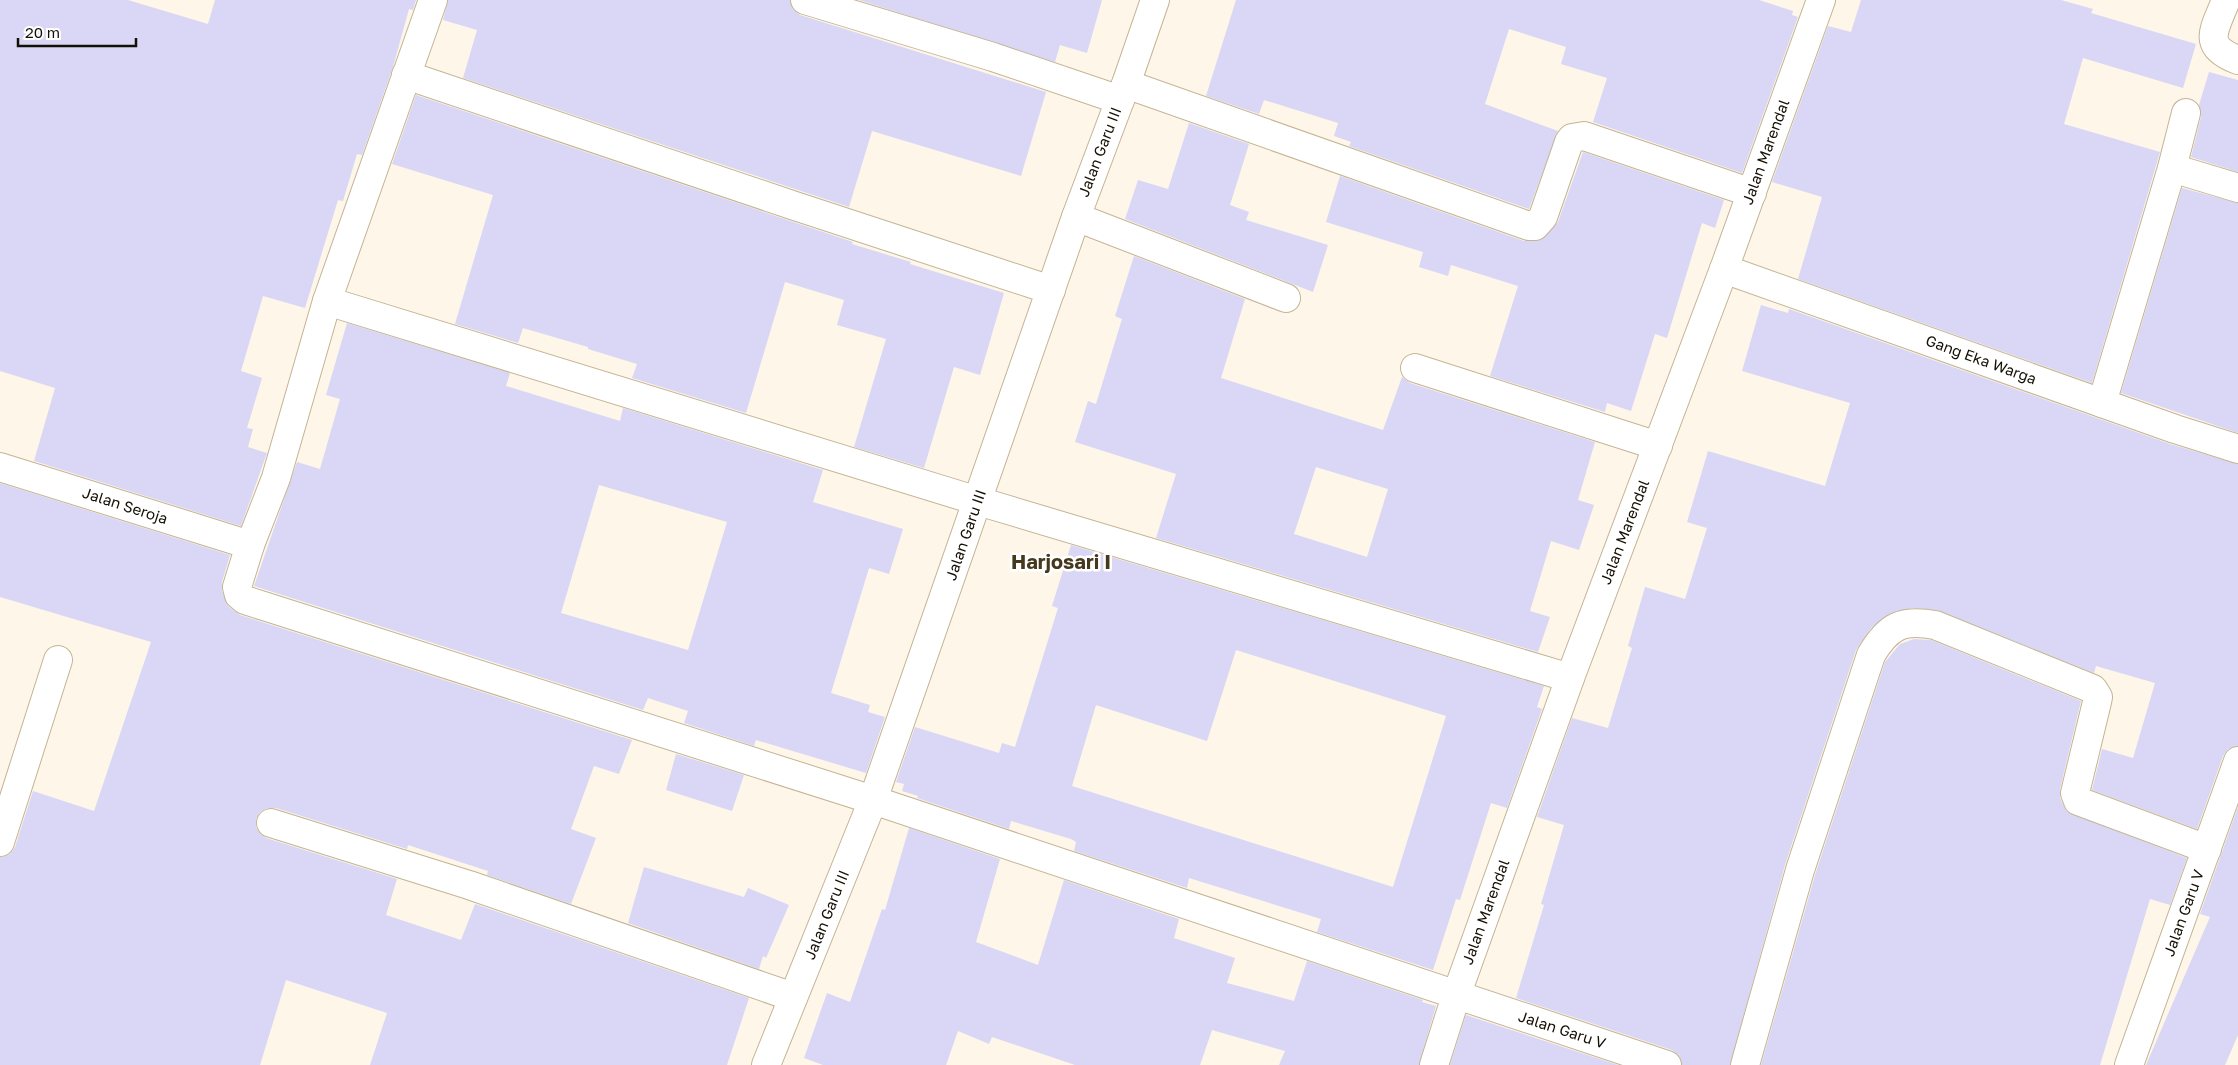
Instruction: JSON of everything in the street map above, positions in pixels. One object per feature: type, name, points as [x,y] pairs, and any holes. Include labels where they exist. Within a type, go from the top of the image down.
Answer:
[{"type":"street","name":"Jalan Garu V","points":[[433,0],[327,301],[276,478],[250,546],[237,587],[239,594],[245,600],[873,800],[1667,1065]]},
{"type":"street","points":[[805,0],[993,57],[1123,92],[1529,226],[1535,226],[1543,217],[1569,142],[1578,136],[1584,136],[1752,193]]},
{"type":"street","name":"Jalan Garu III","points":[[766,1065],[873,800],[1076,217],[1155,0]]},
{"type":"street","name":"Jalan Marendal","points":[[1434,1065],[1456,996],[1570,678],[1724,269],[1821,0]]},
{"type":"street","points":[[2226,0],[2214,34],[2214,42],[2218,50],[2223,54],[2238,60]]},
{"type":"street","points":[[406,75],[1051,290]]},
{"type":"street","points":[[2102,403],[2172,168],[2186,113]]},
{"type":"street","points":[[2172,168],[2238,188]]},
{"type":"street","points":[[1076,217],[1286,298]]},
{"type":"street","name":"Gang Eka Warga","points":[[1724,269],[2102,403],[2238,449]]},
{"type":"street","points":[[327,301],[978,501],[1570,678]]},
{"type":"street","points":[[1415,368],[1658,446]]},
{"type":"street","name":"Jalan Seroja","points":[[0,467],[250,546]]},
{"type":"street","points":[[1746,1065],[1800,870],[1868,664],[1879,642],[1892,628],[1904,623],[1918,622],[1935,625],[2093,689],[2098,697],[2075,793],[2078,801],[2207,849]]},
{"type":"street","points":[[0,842],[58,660]]},
{"type":"street","name":"Jalan Garu V","points":[[2129,1065],[2238,761]]},
{"type":"street","points":[[271,824],[469,885],[794,997]]},
{"type":"building","points":[[0,0],[128,0],[208,24],[215,0],[416,0],[413,10],[409,9],[393,67],[362,155],[357,154],[343,201],[338,200],[305,308],[263,296],[241,371],[262,378],[247,428],[253,429],[248,447],[267,453],[241,526],[34,461],[55,388],[0,371]]},
{"type":"building","points":[[448,0],[790,0],[793,10],[800,15],[1046,92],[1021,176],[872,131],[849,207],[463,78],[477,30],[443,20]]},
{"type":"building","points":[[859,0],[1102,0],[1087,53],[1060,45],[1055,62]]},
{"type":"building","points":[[1236,0],[1759,0],[1793,11],[1792,15],[1798,17],[1742,173],[1593,122],[1607,78],[1561,64],[1566,47],[1509,29],[1485,104],[1558,131],[1529,209],[1349,146],[1351,142],[1334,136],[1338,123],[1264,100],[1259,114],[1206,96]]},
{"type":"building","points":[[1861,0],[2061,0],[2093,9],[2091,13],[2196,44],[2183,88],[2083,58],[2064,124],[2160,152],[2092,383],[1798,279],[1822,197],[1772,182],[1828,26],[1851,32]]},
{"type":"building","points":[[2209,72],[2238,80],[2238,172],[2191,157],[2201,117],[2199,105]]},
{"type":"building","points":[[416,95],[853,242],[852,244],[911,262],[910,264],[1004,293],[980,375],[954,367],[924,468],[854,447],[886,339],[837,325],[844,300],[785,282],[746,413],[632,378],[637,364],[588,349],[588,347],[523,328],[518,343],[455,324],[493,195],[392,164]]},
{"type":"building","points":[[1189,123],[1249,144],[1230,205],[1249,212],[1246,220],[1328,245],[1313,292],[1125,219],[1138,180],[1168,189]]},
{"type":"building","points":[[1583,152],[1724,200],[1715,228],[1702,223],[1667,338],[1655,334],[1631,411],[1607,403],[1605,412],[1490,376],[1518,286],[1451,265],[1448,276],[1419,267],[1423,252],[1326,222],[1340,176],[1524,241],[1541,240],[1558,222]]},
{"type":"building","points":[[2182,188],[2238,203],[2238,433],[2121,393]]},
{"type":"building","points":[[1134,256],[1245,299],[1221,378],[1383,430],[1402,377],[1410,383],[1595,442],[1578,500],[1594,505],[1579,550],[1551,541],[1530,611],[1550,617],[1538,652],[1156,538],[1176,474],[1075,442],[1088,401],[1096,404],[1122,319],[1115,316]],"holes":[[[1316,467],[1388,489],[1367,557],[1294,534]]]},
{"type":"building","points":[[1761,305],[1788,313],[1789,309],[2170,444],[2238,464],[2238,746],[2228,749],[2223,756],[2197,829],[2092,790],[2102,749],[2133,758],[2155,683],[2096,666],[2094,673],[1937,610],[1912,608],[1889,614],[1871,628],[1856,650],[1785,865],[1730,1065],[1682,1065],[1679,1055],[1672,1050],[1516,998],[1544,905],[1541,904],[1564,825],[1537,817],[1572,718],[1608,728],[1632,648],[1628,646],[1645,587],[1685,599],[1707,528],[1687,522],[1708,451],[1825,486],[1850,403],[1742,371]]},
{"type":"building","points":[[347,323],[510,373],[506,386],[620,421],[623,408],[823,470],[813,502],[903,529],[889,574],[869,568],[831,693],[870,705],[868,712],[885,717],[866,773],[756,740],[754,746],[684,723],[688,711],[648,698],[643,710],[254,586],[297,462],[320,469],[340,399],[326,395]],"holes":[[[599,485],[727,522],[688,650],[561,613]]]},
{"type":"building","points":[[0,483],[230,555],[222,582],[222,591],[229,607],[240,615],[632,740],[619,774],[594,766],[571,829],[596,838],[571,904],[487,875],[488,871],[408,845],[407,849],[276,808],[267,808],[260,812],[256,819],[256,827],[260,834],[266,838],[397,879],[386,915],[461,940],[475,904],[749,998],[727,1065],[370,1065],[387,1013],[286,980],[260,1065],[0,1065],[0,857],[10,854],[15,847],[33,791],[94,811],[151,642],[0,597]]},
{"type":"building","points":[[1071,545],[1544,686],[1537,707],[1542,709],[1507,808],[1491,803],[1460,900],[1456,899],[1433,970],[1317,932],[1321,919],[1189,878],[1187,888],[1074,851],[1076,842],[1071,839],[1011,821],[1009,829],[917,798],[918,796],[902,791],[904,784],[896,782],[915,727],[999,753],[1002,743],[1015,747],[1058,608],[1052,606]],"holes":[[[1236,650],[1446,716],[1393,887],[1072,786],[1096,705],[1207,741]]]},
{"type":"building","points":[[1914,639],[1931,640],[2081,701],[2060,789],[2060,798],[2067,812],[2187,858],[2170,905],[2150,899],[2100,1065],[1761,1065],[1815,875],[1885,662],[1900,644]]},
{"type":"building","points":[[676,754],[744,775],[732,811],[666,790]]},
{"type":"building","points":[[2238,807],[2238,1035],[2225,1065],[2146,1065],[2210,917],[2200,914]]},
{"type":"building","points":[[909,828],[1000,859],[976,942],[1038,965],[1064,880],[1179,919],[1174,938],[1235,958],[1227,983],[1294,1001],[1307,961],[1436,1006],[1419,1065],[1279,1065],[1285,1051],[1212,1030],[1200,1065],[1075,1065],[992,1037],[989,1044],[958,1031],[946,1065],[823,1065],[804,1058],[827,993],[850,1002],[882,909],[885,910]]},
{"type":"building","points":[[644,867],[744,897],[748,888],[789,905],[766,958],[763,956],[759,969],[628,923]]},
{"type":"building","points":[[1466,1015],[1484,1021],[1618,1065],[1450,1065]]},
{"type":"district","name":"Harjosari I","points":[[1061,562]]}]
